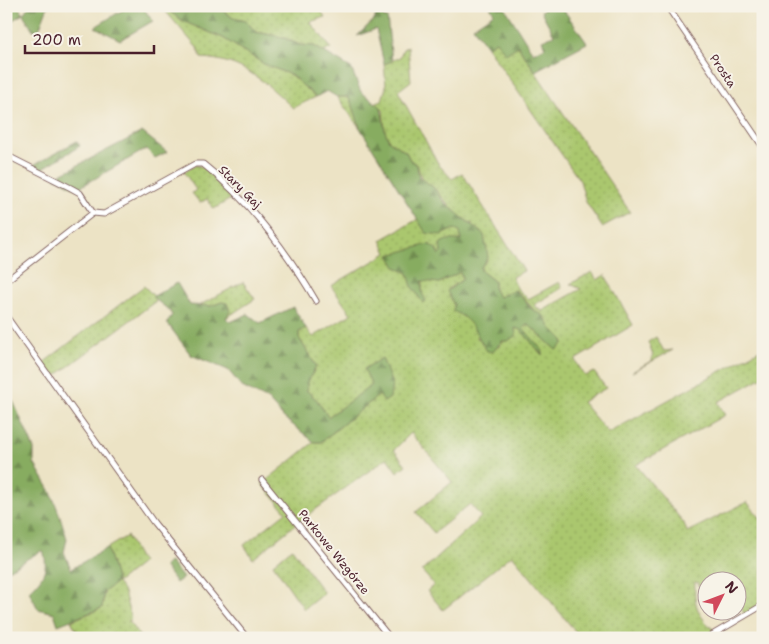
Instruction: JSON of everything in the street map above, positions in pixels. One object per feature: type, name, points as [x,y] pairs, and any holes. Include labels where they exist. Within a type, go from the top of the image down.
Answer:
[{"type":"street","name":"Prosta","points":[[668,6],[763,147]]},
{"type":"street","points":[[6,156],[80,193],[93,213],[6,281]]},
{"type":"street","name":"Stary Gaj","points":[[93,213],[104,214],[195,164],[202,164],[270,232],[286,252],[316,302]]},
{"type":"street","points":[[6,316],[154,523],[247,638]]},
{"type":"street","name":"Parkowe Wzgórze","points":[[262,480],[390,638]]},
{"type":"street","points":[[708,638],[763,605]]},
{"type":"green space","points":[[6,6],[19,6],[23,14],[6,24]]},
{"type":"green space","points":[[29,6],[48,6],[39,30],[33,30],[23,14]]},
{"type":"green space","points":[[129,6],[142,6],[153,21],[120,40],[95,27]]},
{"type":"green space","points":[[161,6],[166,6],[170,12],[185,22],[223,38],[264,64],[291,75],[316,97],[293,108],[262,81],[240,68],[229,63],[201,58],[198,49]]},
{"type":"green space","points":[[166,6],[217,6],[233,18],[246,21],[256,32],[282,37],[300,45],[314,46],[351,68],[361,92],[381,107],[385,131],[389,141],[406,152],[410,160],[417,165],[419,177],[433,187],[446,204],[484,235],[488,257],[481,267],[481,271],[494,281],[494,290],[499,297],[515,290],[533,310],[544,316],[550,327],[563,340],[563,344],[556,350],[528,324],[523,328],[543,351],[542,355],[521,330],[515,328],[516,335],[508,341],[502,341],[493,352],[487,351],[470,323],[453,311],[454,305],[447,291],[463,279],[460,272],[439,283],[422,281],[422,293],[426,301],[423,303],[412,287],[408,273],[396,267],[389,255],[429,244],[436,249],[439,255],[441,253],[440,244],[448,240],[461,240],[460,231],[454,229],[441,235],[426,233],[360,128],[348,97],[337,97],[327,91],[316,97],[291,75],[264,64],[223,38],[185,22],[170,12]]},
{"type":"green space","points":[[217,6],[318,6],[325,17],[310,22],[331,48],[324,52],[314,46],[300,45],[282,37],[256,32],[246,21],[233,18]]},
{"type":"green space","points":[[376,6],[382,6],[384,18],[387,17],[392,61],[384,64],[376,29],[357,36],[375,19]]},
{"type":"green space","points":[[490,6],[504,6],[533,53],[545,47],[542,40],[554,35],[541,11],[549,6],[561,6],[587,43],[535,71],[518,46],[506,54],[496,41],[487,47],[473,27],[494,13]]},
{"type":"green space","points":[[496,41],[518,46],[630,212],[602,227],[586,202],[580,181],[487,47]]},
{"type":"green space","points":[[408,46],[411,81],[398,91],[439,165],[452,179],[462,173],[524,271],[512,277],[517,288],[528,299],[559,282],[562,288],[534,305],[542,311],[581,289],[570,284],[592,272],[597,280],[605,275],[633,325],[575,360],[585,376],[594,372],[606,388],[582,402],[608,433],[763,348],[763,377],[718,402],[725,415],[636,465],[684,523],[687,532],[747,502],[763,521],[763,603],[746,614],[746,572],[696,572],[696,622],[706,622],[715,631],[704,638],[581,638],[512,555],[443,610],[427,591],[434,585],[422,571],[481,517],[470,504],[434,533],[416,512],[452,482],[411,433],[394,450],[406,465],[397,472],[387,458],[297,523],[253,559],[244,545],[286,512],[262,484],[314,442],[321,442],[379,395],[373,385],[328,417],[317,400],[307,391],[307,384],[316,366],[299,338],[299,332],[306,328],[313,337],[351,314],[331,286],[387,253],[381,240],[418,219],[427,233],[454,229],[460,231],[461,240],[440,244],[441,253],[439,256],[429,244],[396,267],[408,273],[422,293],[422,281],[439,283],[460,272],[463,279],[448,289],[477,331],[477,338],[499,347],[502,341],[508,341],[515,335],[515,328],[521,330],[541,354],[542,351],[523,328],[528,324],[556,350],[563,344],[563,340],[550,327],[544,316],[534,310],[516,290],[499,297],[494,290],[494,281],[481,271],[481,267],[487,260],[472,224],[458,215],[433,187],[422,180],[417,165],[410,160],[406,152],[389,141],[385,131],[383,110],[374,103],[382,100],[386,87],[384,64],[400,57],[403,49]]},
{"type":"green space","points":[[337,97],[348,97],[354,108],[360,128]]},
{"type":"green space","points":[[142,132],[167,152],[155,158],[146,149],[77,189],[55,177]]},
{"type":"green space","points":[[77,141],[80,146],[40,170],[32,166]]},
{"type":"green space","points":[[196,165],[206,168],[234,197],[214,209],[207,199],[200,203],[192,193],[196,190],[184,172]]},
{"type":"green space","points":[[243,282],[255,299],[226,318],[222,302],[211,306],[200,305]]},
{"type":"green space","points":[[177,283],[190,305],[211,306],[222,302],[227,303],[230,311],[226,318],[230,322],[248,314],[260,323],[293,307],[306,328],[299,332],[299,338],[316,366],[307,384],[307,391],[317,400],[328,417],[372,385],[364,369],[382,358],[392,384],[390,398],[384,402],[379,395],[321,442],[314,442],[283,417],[268,400],[242,387],[228,370],[191,355],[167,323],[172,315],[169,310],[152,297]]},
{"type":"green space","points":[[144,286],[154,296],[156,301],[53,378],[43,363]]},
{"type":"green space","points":[[656,337],[664,351],[673,350],[632,372],[651,361],[653,356],[648,342]]},
{"type":"green space","points":[[6,391],[14,403],[34,449],[34,463],[50,490],[60,516],[67,539],[64,552],[71,569],[107,548],[117,582],[104,592],[102,608],[58,625],[54,613],[38,609],[29,591],[44,573],[45,557],[43,550],[8,570],[6,566]]},
{"type":"green space","points":[[127,536],[142,563],[117,583],[124,592],[131,619],[128,621],[141,638],[109,638],[106,634],[101,638],[81,638],[71,621],[102,608],[104,592],[117,582],[107,548]]},
{"type":"green space","points":[[292,548],[324,593],[304,609],[273,564]]},
{"type":"green space","points":[[170,562],[183,578],[176,583],[164,566]]}]
